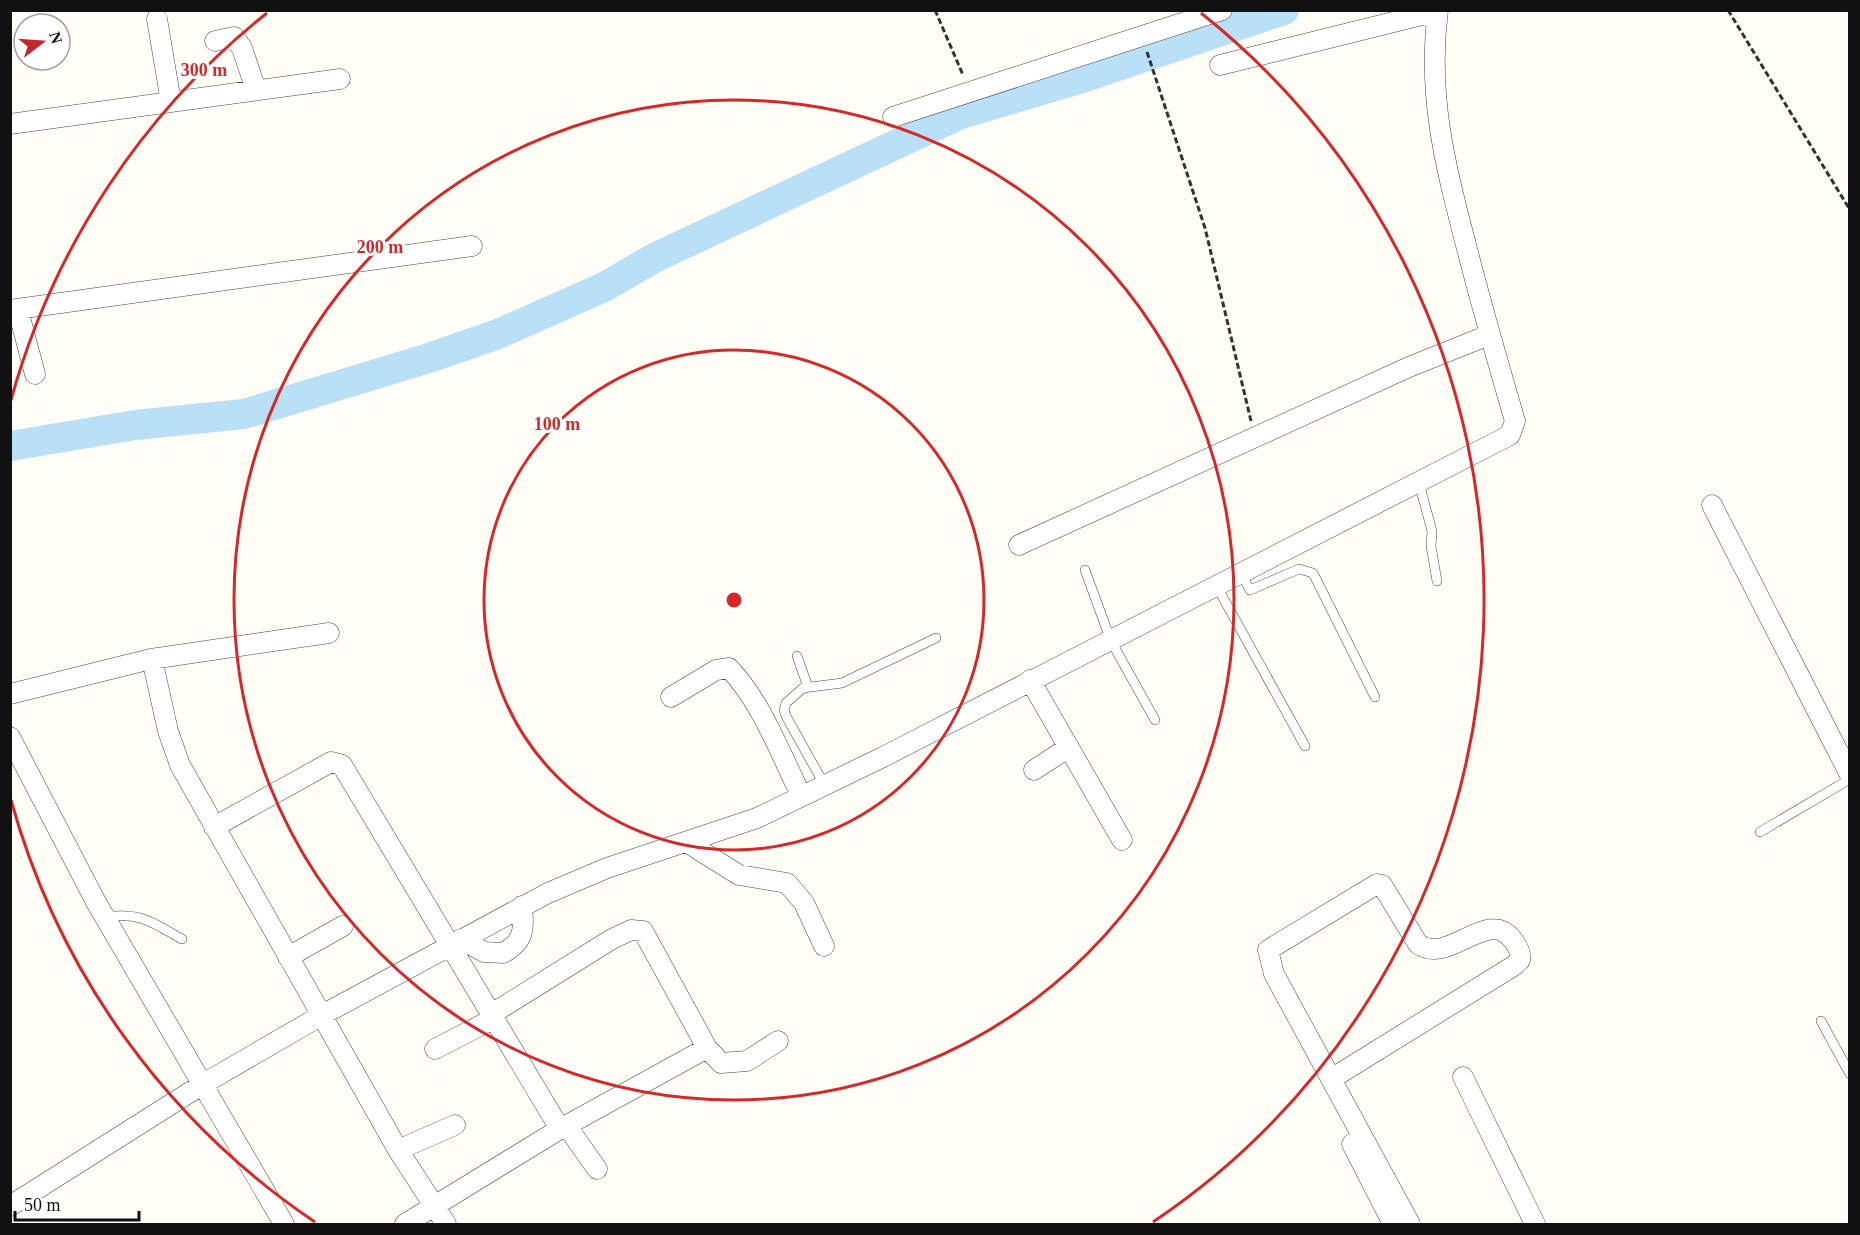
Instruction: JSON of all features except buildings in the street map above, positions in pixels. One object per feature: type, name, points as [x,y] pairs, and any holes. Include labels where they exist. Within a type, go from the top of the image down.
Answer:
[{"type":"street","points":[[893,117],[1222,10]]},
{"type":"street","points":[[10,1206],[203,1084],[322,1015],[522,906],[607,868],[688,843],[757,818],[883,757],[1030,680],[1111,641],[1240,572],[1503,440],[1513,428],[1515,421],[1489,334],[1439,136],[1435,49],[1438,11],[1220,65]]},
{"type":"street","points":[[157,19],[171,102]]},
{"type":"street","points":[[215,41],[234,37],[242,48],[256,90]]},
{"type":"street","points":[[10,124],[340,79]]},
{"type":"street","points":[[35,374],[14,310],[472,246]]},
{"type":"street","points":[[1019,545],[1399,372],[1489,334]]},
{"type":"street","points":[[1712,505],[1850,777]]},
{"type":"street","points":[[10,694],[152,659],[329,633]]},
{"type":"street","points":[[152,659],[168,731],[180,765],[398,1150],[446,1224]]},
{"type":"street","points":[[670,697],[716,670],[729,668],[741,680],[759,709],[801,795]]},
{"type":"street","points":[[1030,680],[1122,840]]},
{"type":"street","points":[[10,737],[105,917],[284,1224]]},
{"type":"street","points":[[1034,770],[1069,747]]},
{"type":"street","points":[[214,827],[331,762],[342,765],[455,942],[492,1017],[563,1127],[597,1169]]},
{"type":"street","points":[[688,843],[739,875],[787,883],[804,903],[824,946]]},
{"type":"street","points":[[1331,1079],[1515,964],[1520,960],[1521,952],[1512,939],[1503,929],[1492,928],[1433,952],[1426,950],[1418,944],[1382,885],[1377,884],[1270,946],[1268,958],[1274,974],[1331,1079],[1410,1224]]},
{"type":"street","points":[[455,942],[484,952],[503,953],[522,938],[524,930],[522,906]]},
{"type":"street","points":[[288,957],[343,927]]},
{"type":"street","points":[[435,1049],[492,1017],[612,939],[631,930],[643,931],[707,1048],[721,1063],[733,1064],[747,1061],[778,1041]]},
{"type":"street","points":[[405,1224],[563,1127],[707,1048]]},
{"type":"street","points":[[1463,1077],[1535,1224]]},
{"type":"street","points":[[398,1150],[456,1125]]},
{"type":"street","points":[[1351,1142],[1393,1224]]},
{"type":"lane","points":[[1419,483],[1432,531],[1431,546],[1437,581]]},
{"type":"lane","points":[[1240,572],[1250,590],[1299,569],[1313,573],[1375,697]]},
{"type":"lane","points":[[1085,570],[1111,641],[1155,720]]},
{"type":"lane","points":[[1216,585],[1305,746]]},
{"type":"lane","points":[[824,784],[784,710],[786,703],[808,687],[842,683],[936,638]]},
{"type":"lane","points":[[797,657],[808,687]]},
{"type":"lane","points":[[1760,832],[1850,777]]},
{"type":"lane","points":[[105,917],[128,914],[147,920],[182,939]]},
{"type":"lane","points":[[1821,1021],[1850,1074]]},
{"type":"path","points":[[935,10],[971,92]]},
{"type":"path","points":[[1728,10],[1850,210]]},
{"type":"path","points":[[1152,66],[1204,228],[1252,423]]},
{"type":"waterway","points":[[10,446],[135,425],[244,414],[429,358],[498,334],[604,287],[656,257],[961,114],[1082,78],[1284,10]]}]
